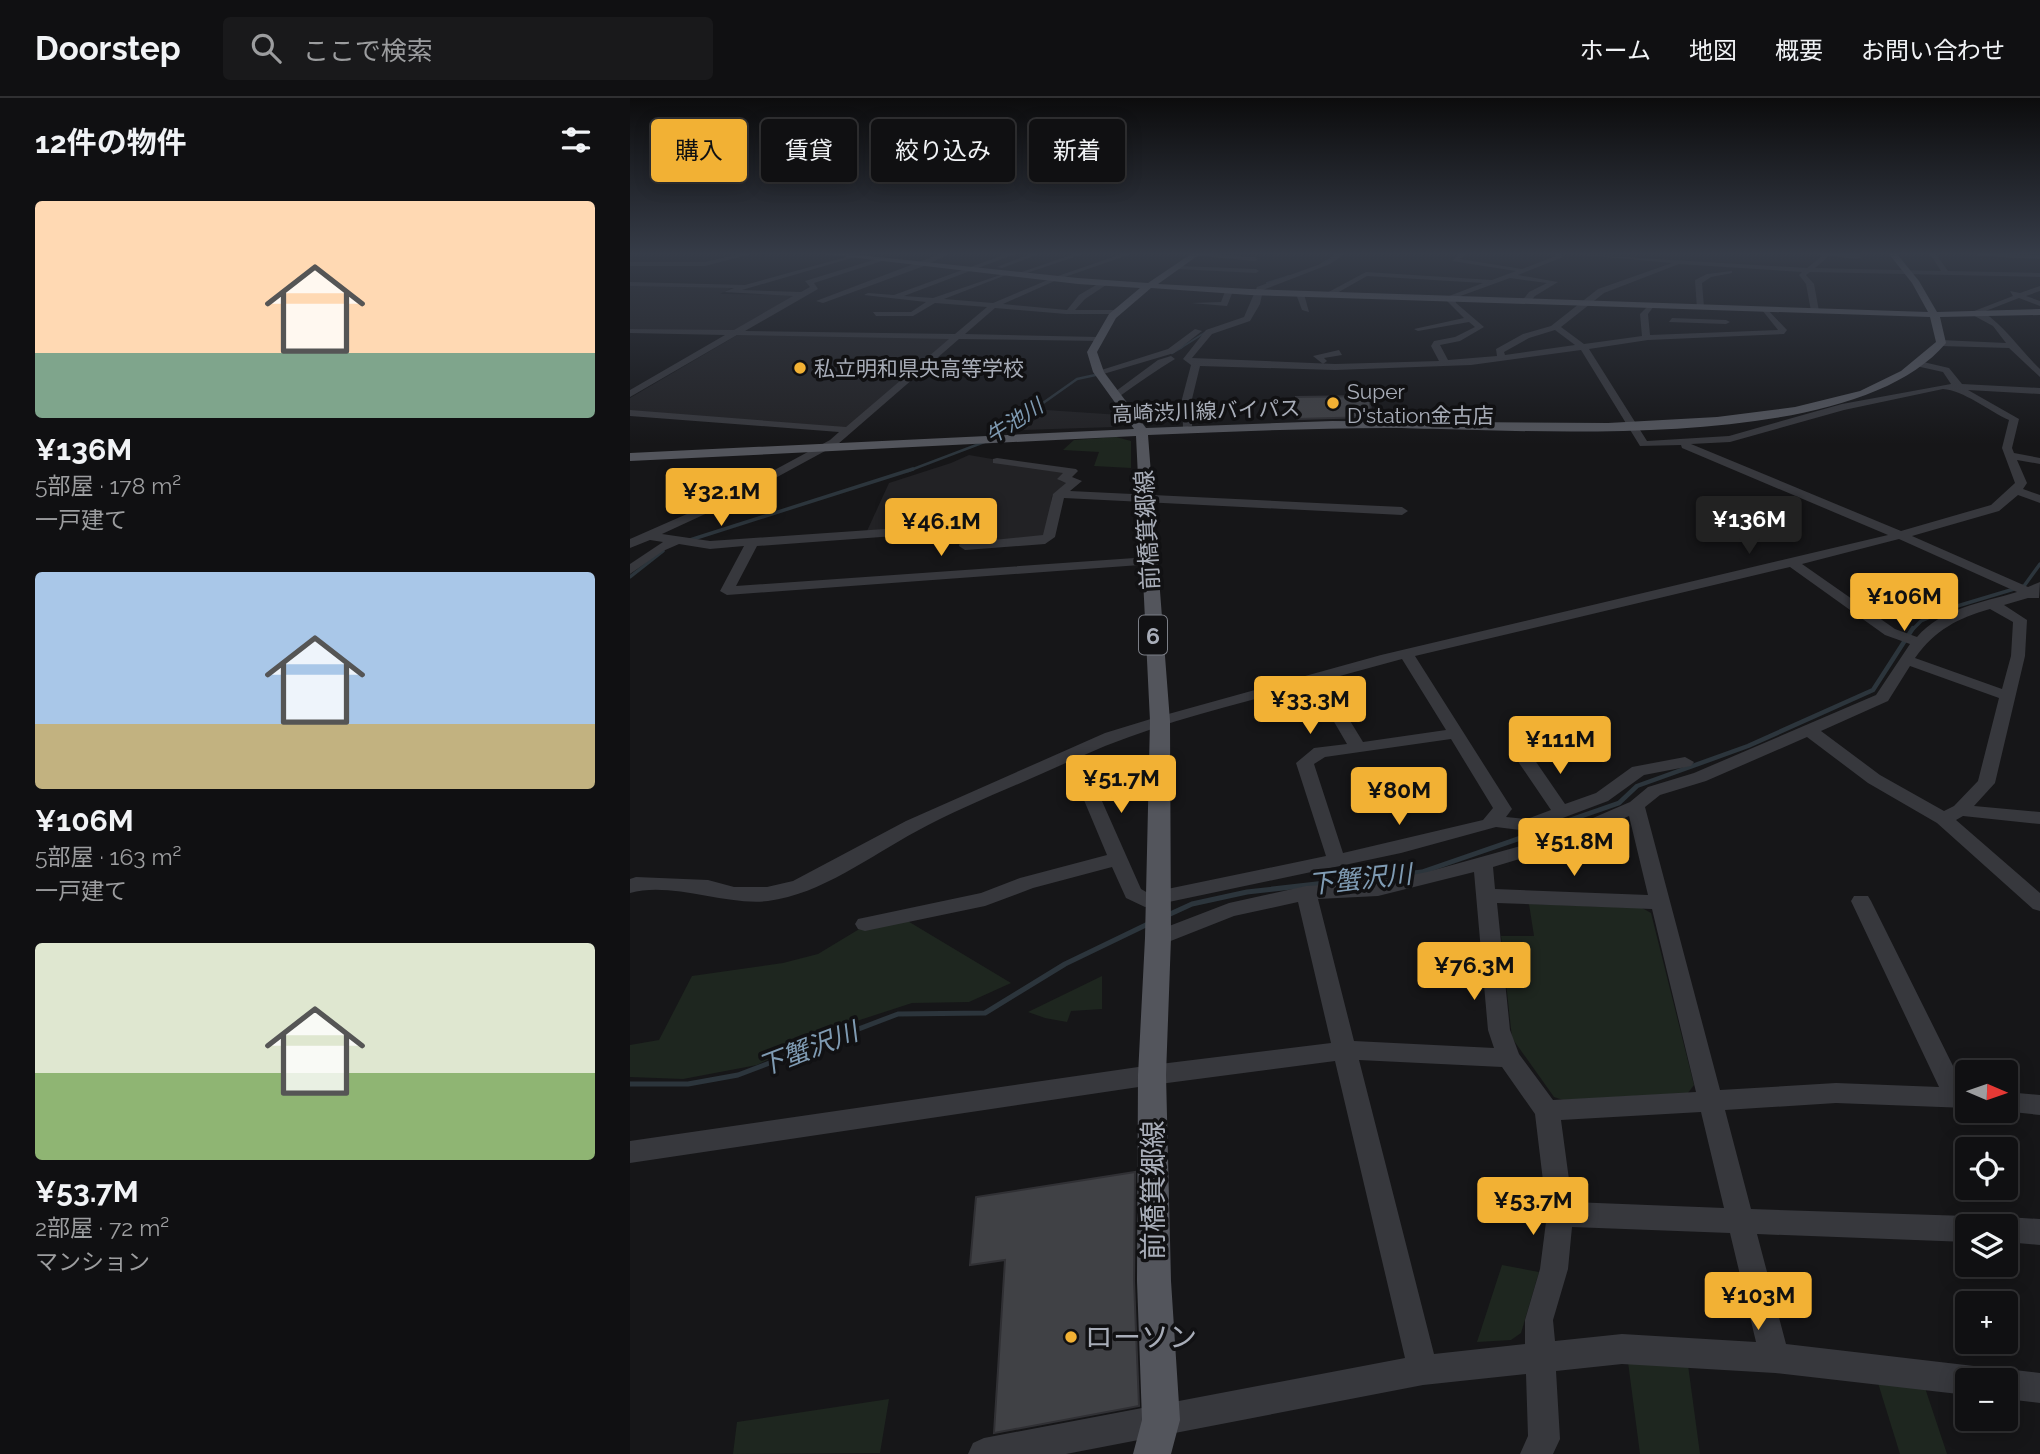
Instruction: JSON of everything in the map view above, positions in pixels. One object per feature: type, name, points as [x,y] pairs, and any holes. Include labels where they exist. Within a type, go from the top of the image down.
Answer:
[{"type":"main road","points":[[1111,317],[1098,339],[1092,357],[1141,430]]},
{"type":"main road","points":[[1936,317],[1942,333],[1941,343]]},
{"type":"main road","name":"高崎渋川線バイパス","points":[[630,454],[1141,430],[1336,425],[1631,424],[1727,420],[1799,410],[1862,395],[1919,364],[1941,343]]},
{"type":"main road","name":"高崎渋川線バイパス","points":[[1141,430],[1336,421],[1631,424]]},
{"type":"main road","name":"前橋箕郷線","points":[[1141,430],[1160,721],[1152,1075],[1154,1281],[1161,1420],[1153,1454]]},
{"type":"street","points":[[630,394],[763,317]]},
{"type":"street","points":[[866,321],[871,317]]},
{"type":"street","points":[[630,544],[725,501],[828,445],[850,430],[971,325],[987,317]]},
{"type":"street","points":[[1012,317],[1030,318]]},
{"type":"street","points":[[1101,374],[1171,351],[1195,329],[1234,322],[1237,317]]},
{"type":"street","points":[[1191,359],[1209,332],[1243,323],[1247,317]]},
{"type":"street","points":[[1503,358],[1499,351],[1526,336],[1556,327],[1568,317]]},
{"type":"street","points":[[1644,317],[1644,333],[1648,338]]},
{"type":"street","points":[[1723,317],[1734,337]]},
{"type":"street","points":[[1117,394],[1161,362],[1191,359],[1320,366],[1445,363],[1674,335],[1722,334],[1734,337],[1784,332],[1772,317]]},
{"type":"street","points":[[1984,317],[1996,324],[2040,374]]},
{"type":"street","points":[[1418,329],[1472,319],[1479,324],[1478,329],[1435,346],[1445,363]]},
{"type":"street","points":[[1674,335],[1672,320],[1726,321]]},
{"type":"street","points":[[1556,327],[1584,348],[1644,444],[1730,439],[1843,407],[1955,385],[2040,391]]},
{"type":"street","points":[[846,335],[856,328]]},
{"type":"street","points":[[1195,329],[1203,338]]},
{"type":"street","points":[[630,331],[1098,339]]},
{"type":"street","points":[[1941,343],[2013,346]]},
{"type":"street","points":[[1320,366],[1324,360],[1317,356],[1339,354]]},
{"type":"street","points":[[1187,426],[1187,399],[1196,365],[1191,359]]},
{"type":"street","points":[[630,886],[708,887],[734,894],[767,894],[799,887],[913,825],[1073,754],[1160,721],[1406,653],[1792,563],[1995,508],[2017,491],[2021,483],[2007,448],[2014,419],[1979,403],[1955,385],[1946,370],[1919,364]]},
{"type":"street","points":[[1388,366],[1393,379]]},
{"type":"street","points":[[630,413],[850,430]]},
{"type":"street","points":[[1680,444],[1825,502],[1897,536],[2036,592]]},
{"type":"street","points":[[2008,455],[2040,461]]},
{"type":"street","points":[[752,543],[727,591],[961,560],[1049,537],[1059,494],[1076,481],[1063,479],[1072,471],[997,461]]},
{"type":"street","points":[[2017,491],[2040,499]]},
{"type":"street","points":[[1059,494],[1146,502],[1314,505],[1402,511]]},
{"type":"street","points":[[630,529],[681,542],[752,543],[760,540],[971,527],[961,560]]},
{"type":"street","points":[[630,570],[659,548],[681,542]]},
{"type":"street","points":[[961,560],[1149,561]]},
{"type":"street","points":[[1792,563],[1890,632],[1920,643]]},
{"type":"street","points":[[1157,917],[1228,910],[1306,893],[1378,889],[1427,880],[1549,844],[1636,806],[1654,791],[1700,777],[1882,698],[1906,660],[1930,631],[1954,615],[2036,592]]},
{"type":"street","points":[[1952,814],[1986,783],[2018,656],[2020,620],[1992,604]]},
{"type":"street","points":[[1406,653],[1503,808],[1491,821]]},
{"type":"street","points":[[1906,660],[2008,696]]},
{"type":"street","points":[[1316,678],[1357,747]]},
{"type":"street","points":[[1809,730],[1874,779],[1952,814],[2040,904]]},
{"type":"street","points":[[1336,859],[1305,763],[1320,752],[1456,733]]},
{"type":"street","points":[[1073,754],[1133,893],[1145,900],[1157,917]]},
{"type":"street","points":[[1527,760],[1562,813]]},
{"type":"street","points":[[1157,917],[1336,859],[1401,847],[1491,821],[1528,825],[1602,797],[1638,771],[1685,762]]},
{"type":"street","points":[[1636,806],[1775,1358]]},
{"type":"street","points":[[1952,814],[2040,818]]},
{"type":"street","points":[[865,924],[985,899],[1027,883],[1118,859]]},
{"type":"street","points":[[1483,864],[1499,1030],[1509,1058],[1547,1111],[1560,1214],[1554,1269],[1539,1320],[1544,1439],[1536,1454]]},
{"type":"street","points":[[1306,893],[1423,1370]]},
{"type":"street","points":[[1486,896],[1660,902]]},
{"type":"street","points":[[1861,901],[1955,1086]]},
{"type":"street","points":[[630,1152],[1152,1075],[1346,1050],[1509,1058]]},
{"type":"street","points":[[1547,1111],[1836,1093],[1955,1098]]},
{"type":"street","points":[[2018,1103],[2040,1105]]},
{"type":"street","points":[[1560,1214],[1955,1229]]},
{"type":"street","points":[[2018,1231],[2040,1232]]},
{"type":"street","points":[[984,1454],[1423,1370],[1622,1349],[1775,1358],[1955,1379]]},
{"type":"street","points":[[2018,1385],[2040,1388]]},
{"type":"shaded area","points":[[630,317],[758,317],[734,331],[630,330]]},
{"type":"shaded area","name":"私立明和県央高等学校","points":[[739,334],[954,338],[848,428],[630,411],[630,398]]},
{"type":"shaded area","points":[[1046,410],[1121,415],[1125,422],[1114,427],[1023,430]]},
{"type":"shaded area","points":[[1116,437],[1131,441],[1131,468],[1094,466],[1099,452],[1063,450],[1074,440]]},
{"type":"shaded area","points":[[969,455],[1066,472],[1060,481],[1068,482],[1052,496],[1046,537],[974,544],[970,542],[974,528],[867,531],[889,483]]},
{"type":"shaded area","points":[[1529,904],[1642,908],[1651,913],[1694,1085],[1688,1093],[1563,1100],[1554,1097],[1512,1038],[1501,936],[1534,936]]},
{"type":"shaded area","points":[[906,920],[1011,983],[969,1002],[912,1003],[829,1030],[757,1065],[683,1079],[630,1077],[630,1045],[659,1040],[692,976],[783,963],[818,954],[861,928]]},
{"type":"shaded area","points":[[1102,976],[1102,1009],[1071,1011],[1067,1022],[1028,1012]]},
{"type":"shaded area","points":[[1502,1265],[1539,1272],[1521,1333],[1511,1340],[1477,1342]]},
{"type":"shaded area","points":[[1628,1362],[1688,1365],[1700,1454],[1640,1454]]},
{"type":"shaded area","points":[[1878,1383],[1925,1388],[1947,1454],[1900,1454]]},
{"type":"shaded area","points":[[889,1399],[880,1453],[733,1454],[737,1422]]},
{"type":"building","name":"Super D'station金古店","points":[[1369,396],[1372,417],[1297,419],[1296,397]]},
{"type":"building","name":"ローソン","points":[[1135,1172],[1134,1281],[1139,1406],[994,1433],[1005,1260],[970,1265],[976,1197]]},
{"type":"waterway","name":"牛池川","points":[[1179,349],[1209,330]]},
{"type":"waterway","name":"牛池川","points":[[1172,353],[1182,347]]},
{"type":"waterway","name":"牛池川","points":[[995,437],[1077,379],[1100,374]]},
{"type":"waterway","name":"牛池川","points":[[908,471],[987,441]]},
{"type":"waterway","name":"牛池川","points":[[690,540],[913,469]]},
{"type":"waterway","name":"牛池川","points":[[630,577],[663,551]]},
{"type":"waterway","name":"下蟹沢川","points":[[1912,630],[1921,621],[1954,607],[2024,586],[2040,564]]},
{"type":"waterway","name":"下蟹沢川","points":[[1524,836],[1619,803],[1637,786],[1748,746],[1873,690],[1913,628]]},
{"type":"waterway","name":"下蟹沢川","points":[[1168,915],[1192,904],[1247,892],[1422,872],[1529,835]]},
{"type":"waterway","name":"下蟹沢川","points":[[630,1084],[688,1084],[738,1075],[898,1014],[985,1013],[1065,964],[1150,923]]},
{"type":"place","name":"私立明和県央高等学校","points":[[800,368]]},
{"type":"place","name":"Super D'station金古店","points":[[1333,403]]},
{"type":"place","name":"ローソン","points":[[1071,1337]]}]
